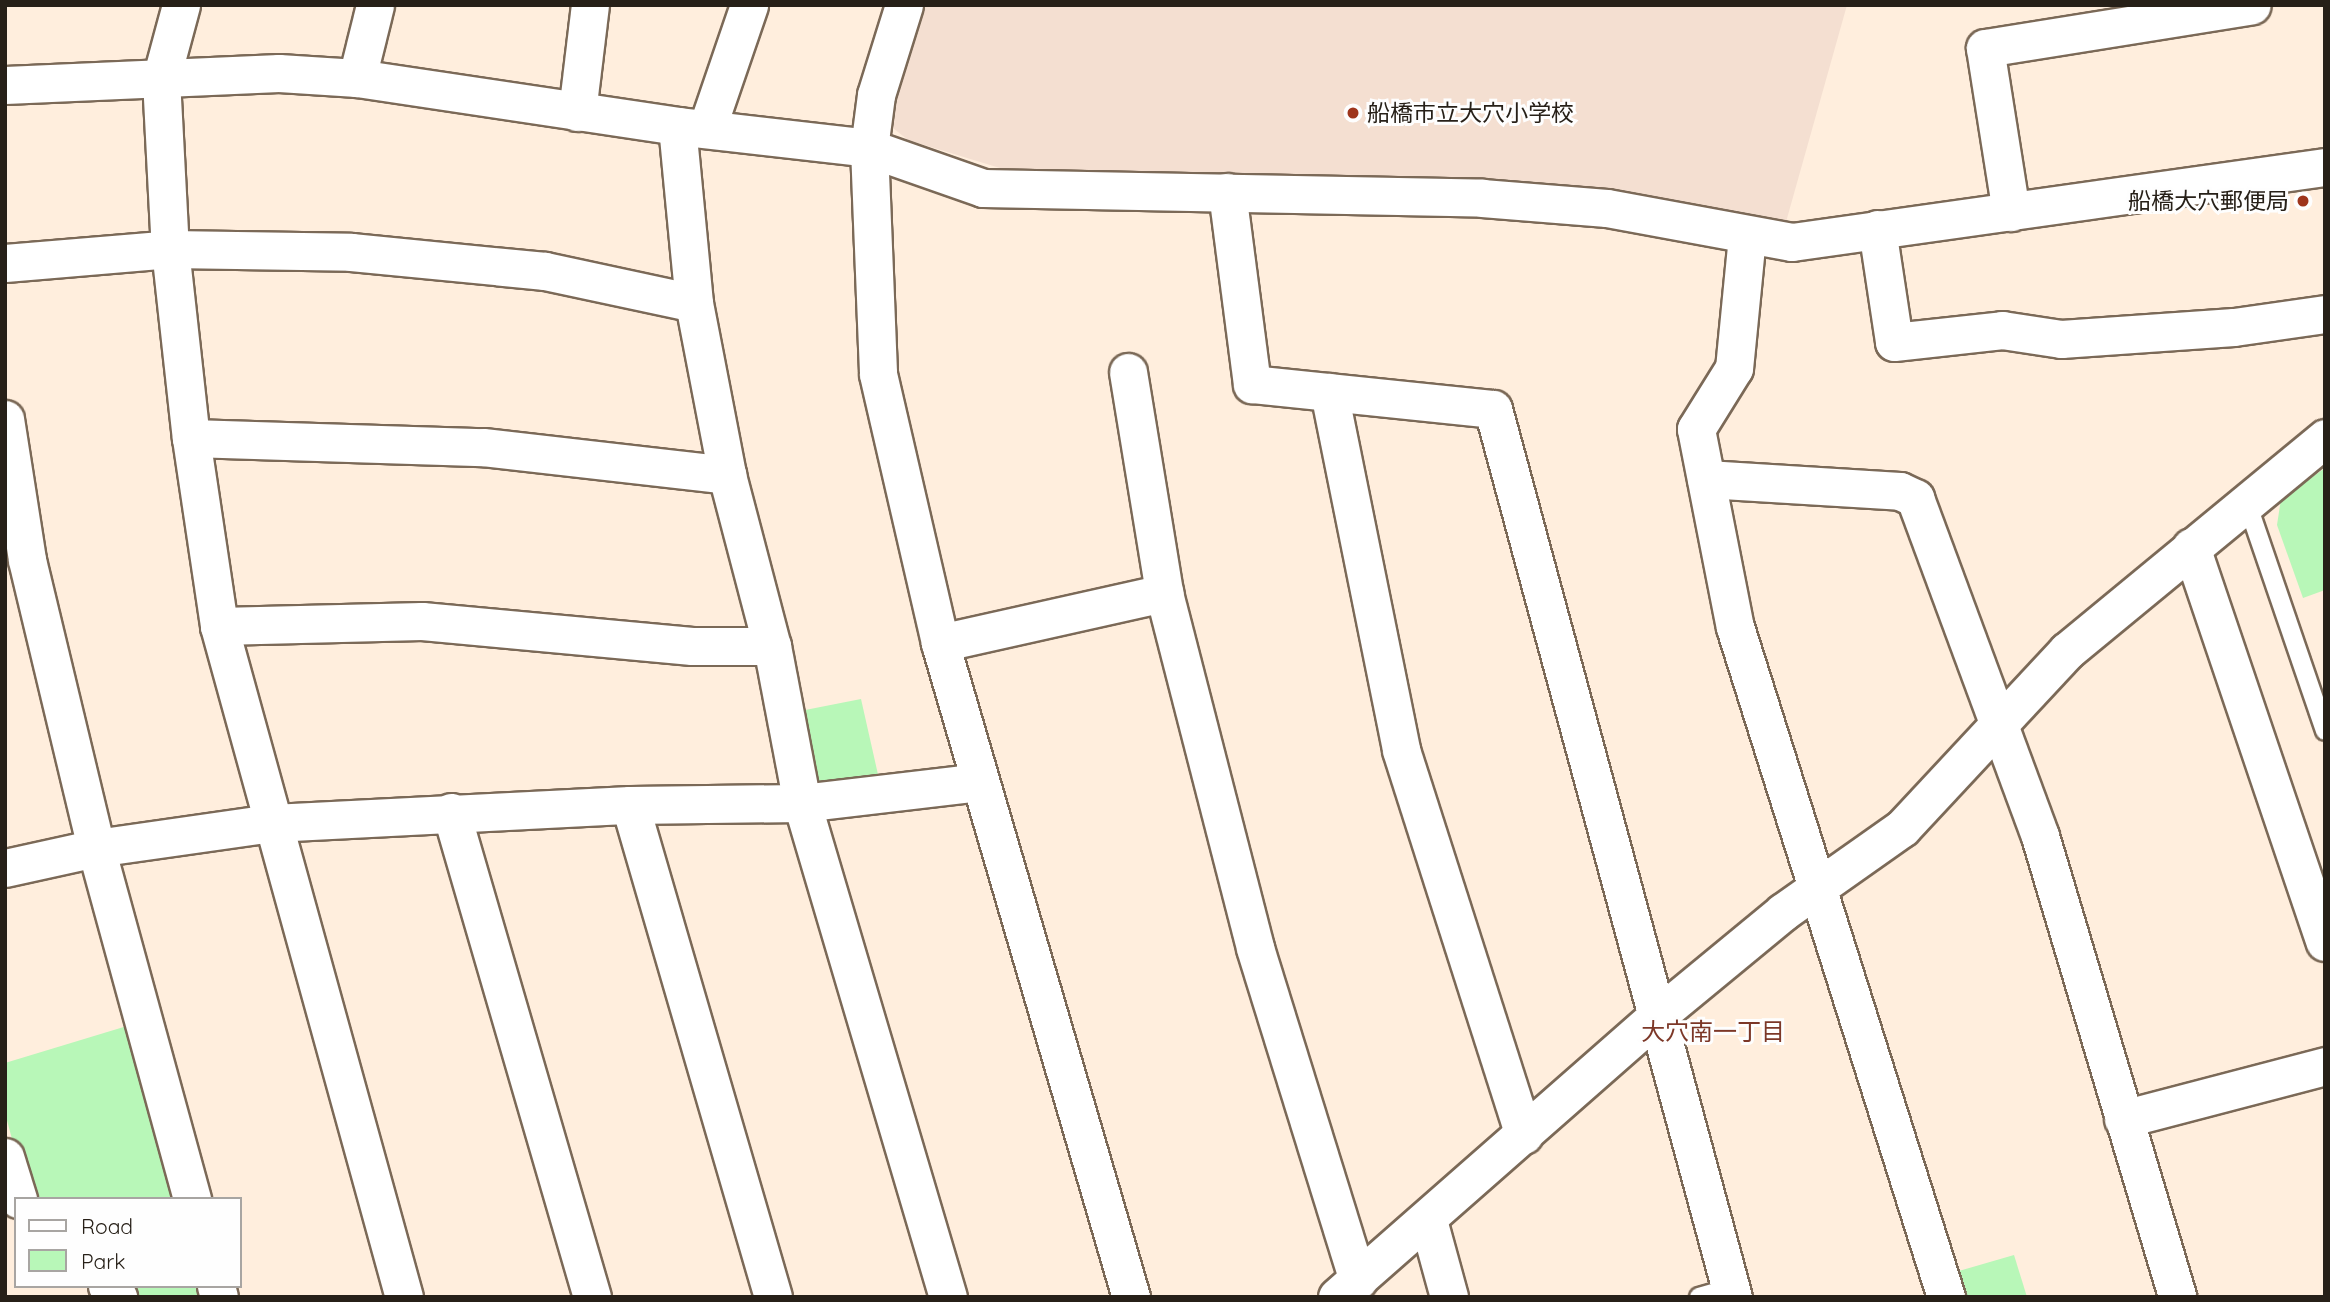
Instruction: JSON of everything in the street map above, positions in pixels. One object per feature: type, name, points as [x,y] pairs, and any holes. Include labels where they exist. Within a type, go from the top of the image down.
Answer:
[{"type":"street","points":[[181,5],[161,79],[170,249],[191,438],[219,625],[404,1297]]},
{"type":"street","points":[[357,78],[375,5]]},
{"type":"street","points":[[576,112],[590,5]]},
{"type":"street","points":[[749,5],[692,127],[694,303],[727,475],[772,646],[802,803],[947,1297]]},
{"type":"street","points":[[904,5],[876,95],[869,148],[878,374],[940,643],[1131,1297]]},
{"type":"street","points":[[2011,212],[1985,48],[2252,5]]},
{"type":"street","points":[[5,85],[279,73],[357,78],[576,112],[869,148],[983,188],[1482,198],[1607,208],[1746,236],[1792,242],[2325,167]]},
{"type":"street","points":[[1227,192],[1252,384],[1493,409],[1657,1016],[1721,1294]]},
{"type":"street","points":[[1877,229],[1894,342],[2002,330],[2061,339],[2234,327],[2325,314]]},
{"type":"street","points":[[1746,236],[1734,368],[1696,429],[1735,627],[1946,1297]]},
{"type":"street","points":[[5,263],[170,249],[351,252],[545,271],[694,303]]},
{"type":"street","points":[[1128,372],[1164,593],[1255,948],[1348,1291],[1657,1016],[1816,890],[1902,828],[2067,651],[2246,499],[2325,438]]},
{"type":"street","points":[[1329,392],[1401,750],[1524,1135]]},
{"type":"street","points":[[5,419],[27,559],[96,848],[191,1197]]},
{"type":"street","points":[[191,438],[483,447],[727,475]]},
{"type":"street","points":[[1706,479],[1900,491],[1915,498],[2001,723],[2177,1297]]},
{"type":"street","points":[[2191,547],[2325,942]]},
{"type":"street","points":[[940,643],[1164,593]]},
{"type":"street","points":[[219,625],[422,621],[692,646],[772,646]]},
{"type":"street","points":[[5,868],[96,848],[272,823],[630,805],[802,803],[980,782]]},
{"type":"street","points":[[630,805],[773,1297]]},
{"type":"street","points":[[451,812],[592,1297]]},
{"type":"street","points":[[2123,1119],[2325,1066]]},
{"type":"street","points":[[5,1157],[16,1197]]},
{"type":"street","points":[[1428,1220],[1449,1297]]},
{"type":"lane","points":[[2246,499],[2325,731]]},
{"type":"shaded area","name":"船橋市立大穴小学校","points":[[925,5],[1847,5],[1784,229],[1026,176],[908,140],[893,128],[890,105]]},
{"type":"green space","points":[[2325,468],[2325,590],[2303,598],[2277,525],[2281,499]]},
{"type":"green space","points":[[861,699],[879,779],[822,786],[806,765],[795,712]]},
{"type":"green space","points":[[127,1026],[178,1197],[33,1197],[26,1191],[5,1113],[5,1063]]},
{"type":"green space","points":[[2014,1255],[2027,1297],[1959,1297],[1952,1273]]},
{"type":"green space","points":[[131,1288],[207,1288],[209,1297],[141,1297]]},
{"type":"place","name":"船橋市立大穴小学校","points":[[1353,113]]},
{"type":"place","name":"船橋大穴郵便局","points":[[2303,201]]},
{"type":"district","name":"大穴南一丁目","points":[[1713,1032]]}]
